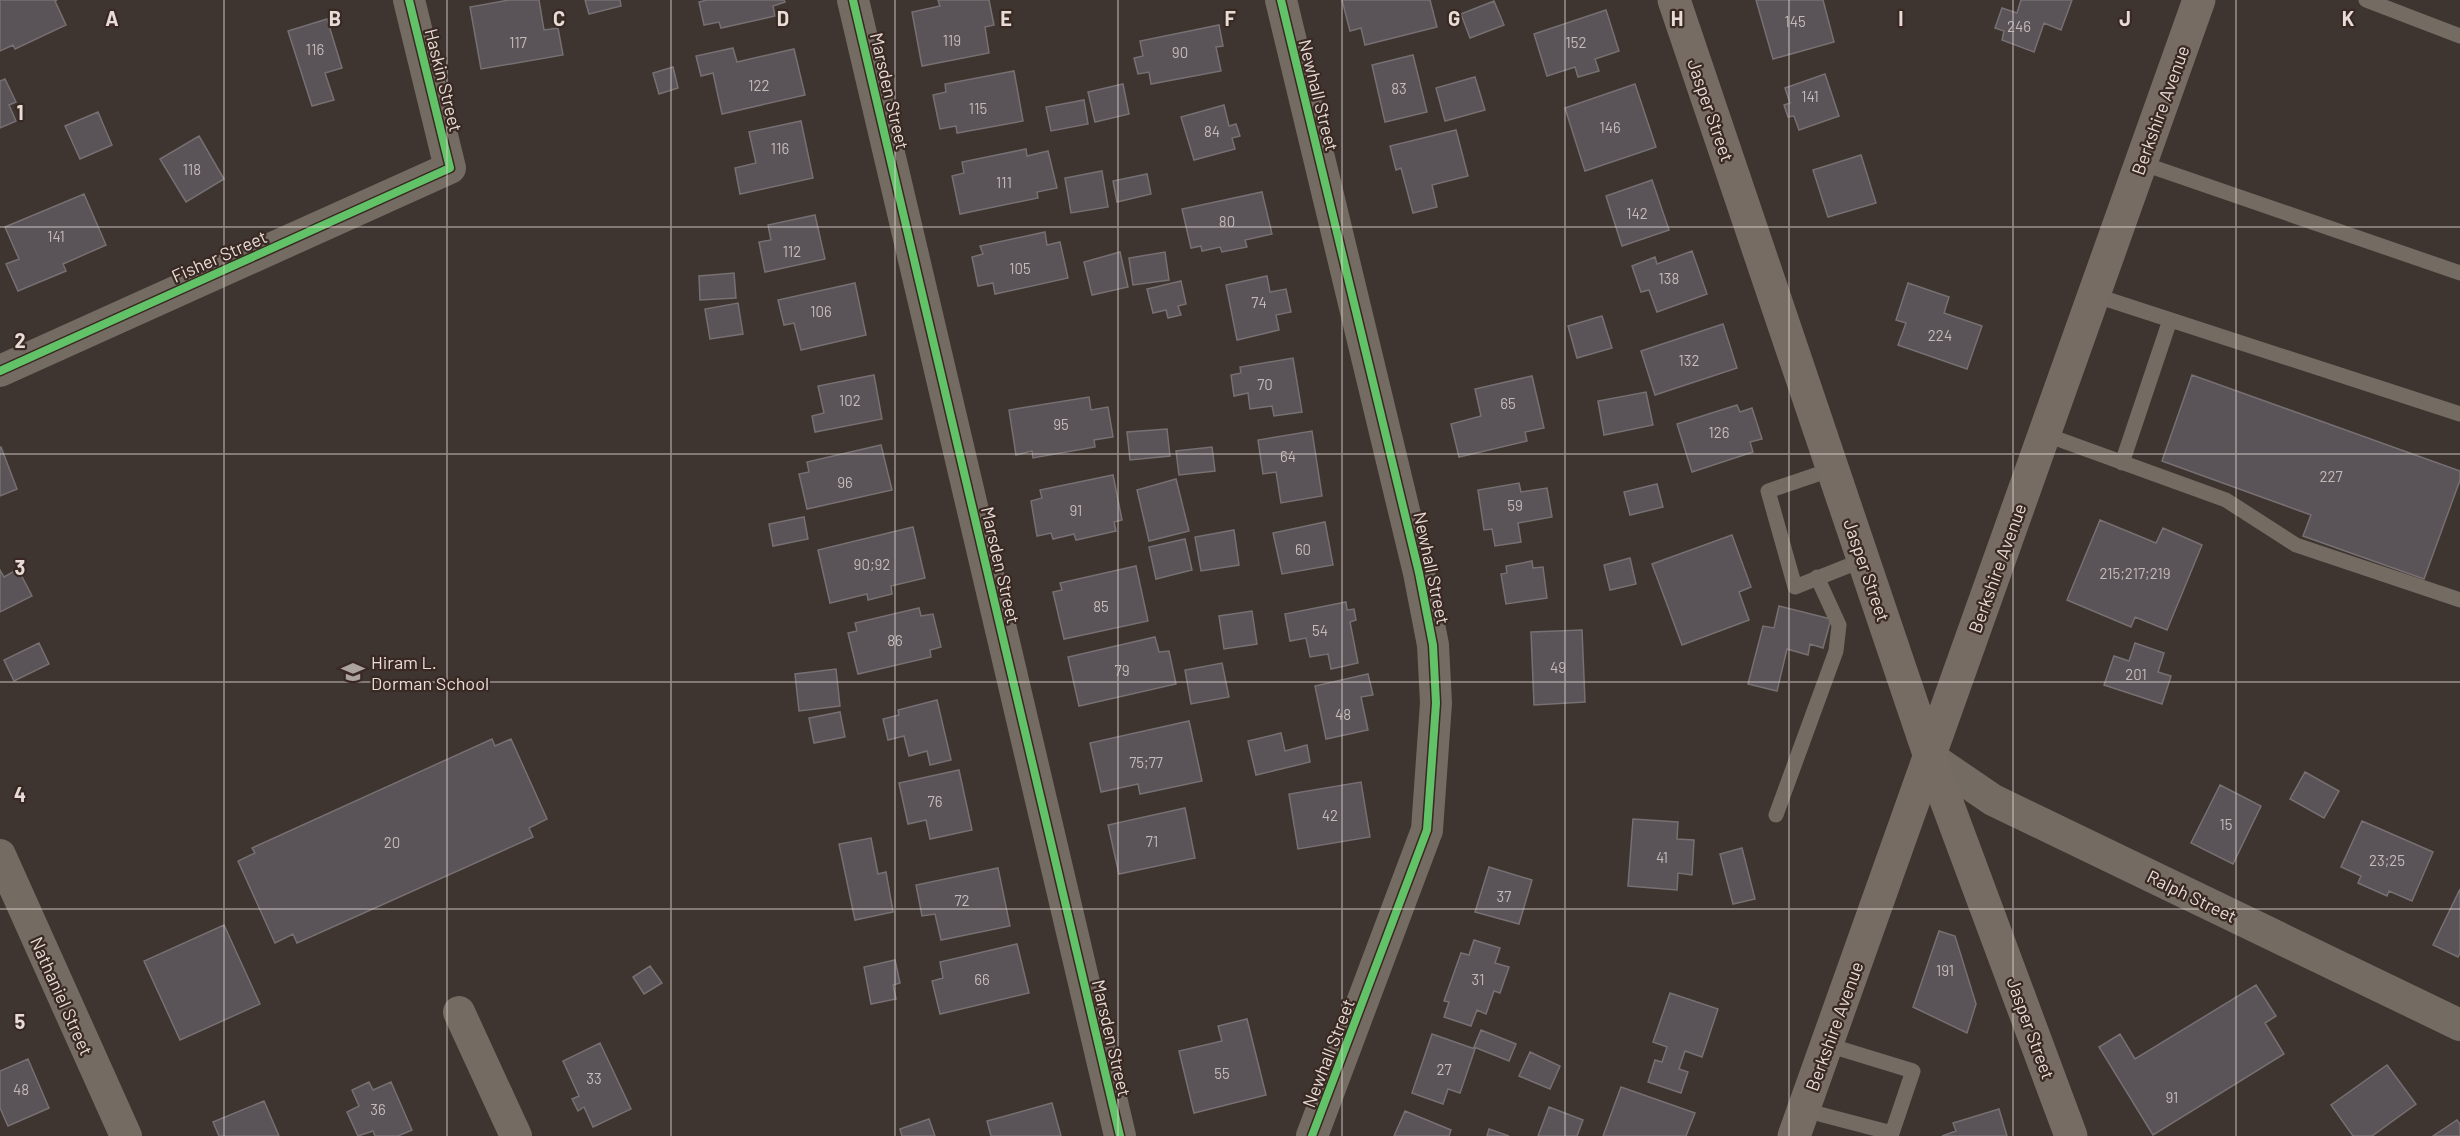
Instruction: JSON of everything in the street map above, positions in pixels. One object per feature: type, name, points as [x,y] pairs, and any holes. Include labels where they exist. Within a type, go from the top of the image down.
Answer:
[{"type":"main road","name":"Jasper Street","points":[[1674,0],[1930,757],[2071,1136]]},
{"type":"main road","name":"Berkshire Avenue","points":[[1799,1123],[2199,0]]},
{"type":"street","name":"Haskin Street","points":[[409,0],[450,168]]},
{"type":"street","name":"Marsden Street","points":[[853,0],[1120,1136]]},
{"type":"street","name":"Newhall Street","points":[[1281,0],[1419,573],[1433,645],[1436,703],[1433,765],[1426,831],[1312,1136]]},
{"type":"street","name":"Fisher Street","points":[[0,371],[450,168]]},
{"type":"street","name":"Ralph Street","points":[[1930,757],[1994,800],[2460,1025]]},
{"type":"street","name":"Nathaniel Street","points":[[0,855],[126,1136]]},
{"type":"street","points":[[459,1012],[516,1136]]},
{"type":"lane","points":[[2366,0],[2460,36]]},
{"type":"lane","points":[[2141,163],[2460,273]]},
{"type":"lane","points":[[2094,295],[2460,414]]},
{"type":"lane","points":[[2122,463],[2170,320]]},
{"type":"lane","points":[[2044,434],[2226,500],[2296,545],[2460,600]]},
{"type":"lane","points":[[1833,469],[1768,491],[1795,587],[1863,560]]},
{"type":"lane","points":[[1776,815],[1836,651],[1839,625],[1817,577]]},
{"type":"lane","points":[[1799,1123],[1892,1133],[1913,1071],[1827,1046]]},
{"type":"building","points":[[0,0],[57,0],[55,1],[66,25],[15,49],[13,45],[0,51]]},
{"type":"building","points":[[509,0],[539,0],[544,30],[558,28],[563,55],[481,69],[470,7]]},
{"type":"building","points":[[585,0],[620,0],[621,6],[589,14]]},
{"type":"building","points":[[707,0],[784,0],[785,2],[773,6],[775,16],[721,28],[719,22],[704,25],[699,2]]},
{"type":"building","points":[[938,0],[989,0],[994,25],[985,27],[989,53],[922,66],[912,12],[940,6]]},
{"type":"building","points":[[1342,0],[1430,0],[1437,27],[1365,45],[1361,28],[1350,31]]},
{"type":"building","points":[[1756,0],[1823,0],[1834,42],[1773,59]]},
{"type":"building","points":[[2021,0],[2072,0],[2061,30],[2044,23],[2034,52],[2002,40],[2004,31],[1995,28],[2002,8],[2017,13]]},
{"type":"building","points":[[1494,1],[1504,25],[1470,38],[1461,14]]},
{"type":"building","points":[[1606,10],[1619,51],[1595,59],[1599,71],[1578,77],[1575,67],[1547,76],[1534,34]]},
{"type":"building","points":[[327,19],[342,68],[325,73],[334,100],[312,106],[288,31]]},
{"type":"building","points":[[1219,25],[1223,46],[1216,47],[1221,71],[1151,84],[1149,72],[1138,74],[1134,58],[1143,56],[1140,41]]},
{"type":"building","points":[[733,48],[737,62],[794,49],[805,95],[722,114],[713,73],[701,76],[696,56]]},
{"type":"building","points":[[1413,55],[1427,112],[1385,122],[1372,65]]},
{"type":"building","points":[[673,67],[678,88],[659,94],[653,73]]},
{"type":"building","points":[[1014,71],[1023,121],[957,133],[956,126],[940,129],[933,95],[946,92],[945,84]]},
{"type":"building","points":[[1825,74],[1839,116],[1799,130],[1794,116],[1788,117],[1784,105],[1790,103],[1785,88]]},
{"type":"building","points":[[1475,77],[1485,110],[1445,121],[1436,88]]},
{"type":"building","points":[[5,79],[16,102],[9,105],[16,121],[0,128],[0,81]]},
{"type":"building","points":[[1123,84],[1129,114],[1095,122],[1088,92]]},
{"type":"building","points":[[1635,84],[1656,147],[1585,171],[1565,108]]},
{"type":"building","points":[[1084,100],[1088,124],[1051,131],[1046,107]]},
{"type":"building","points":[[1224,105],[1229,126],[1236,124],[1240,136],[1232,138],[1235,149],[1194,160],[1181,117]]},
{"type":"building","points":[[98,112],[112,145],[80,159],[65,126]]},
{"type":"building","points":[[801,121],[813,178],[740,194],[735,168],[756,163],[749,132]]},
{"type":"building","points":[[1456,130],[1468,176],[1432,185],[1437,207],[1413,213],[1401,168],[1396,170],[1390,146]]},
{"type":"building","points":[[199,136],[224,179],[186,202],[160,159]]},
{"type":"building","points":[[1026,149],[1027,156],[1048,151],[1057,188],[1037,192],[1038,198],[960,214],[952,176],[964,173],[962,162]]},
{"type":"building","points":[[1861,155],[1876,203],[1828,217],[1813,170]]},
{"type":"building","points":[[1102,171],[1108,207],[1071,213],[1065,178]]},
{"type":"building","points":[[1147,174],[1151,194],[1117,202],[1113,181]]},
{"type":"building","points":[[1652,180],[1669,230],[1622,246],[1606,196]]},
{"type":"building","points":[[1262,192],[1272,234],[1245,240],[1247,247],[1222,252],[1220,247],[1202,251],[1201,246],[1191,248],[1182,209]]},
{"type":"building","points":[[84,194],[106,245],[63,264],[66,271],[18,291],[6,264],[19,259],[5,227]]},
{"type":"building","points":[[815,215],[825,259],[765,272],[759,242],[771,240],[768,225]]},
{"type":"building","points":[[1045,232],[1047,245],[1060,242],[1068,278],[995,294],[993,283],[978,286],[972,257],[983,254],[980,246]]},
{"type":"building","points":[[1692,251],[1707,294],[1657,312],[1649,290],[1641,292],[1632,266],[1655,257],[1657,264]]},
{"type":"building","points":[[1120,252],[1128,287],[1092,295],[1084,262]]},
{"type":"building","points":[[1165,252],[1169,280],[1133,285],[1129,258]]},
{"type":"building","points":[[734,273],[736,298],[700,300],[699,276]]},
{"type":"building","points":[[1267,276],[1270,292],[1286,289],[1291,312],[1276,315],[1279,330],[1237,340],[1226,285]]},
{"type":"building","points":[[1181,281],[1186,304],[1178,306],[1181,315],[1168,318],[1166,310],[1153,313],[1147,289]]},
{"type":"building","points":[[855,283],[866,335],[801,350],[794,323],[784,325],[778,300]]},
{"type":"building","points":[[1908,283],[1949,297],[1944,313],[1982,326],[1967,369],[1898,345],[1906,323],[1896,320]]},
{"type":"building","points":[[738,303],[743,334],[710,339],[705,309]]},
{"type":"building","points":[[1602,316],[1612,348],[1577,358],[1568,326]]},
{"type":"building","points":[[1723,324],[1737,368],[1655,395],[1641,351]]},
{"type":"building","points":[[1293,358],[1302,412],[1274,416],[1272,406],[1250,409],[1248,393],[1234,396],[1231,375],[1241,373],[1240,367]]},
{"type":"building","points":[[874,375],[882,419],[815,432],[812,416],[824,413],[818,386]]},
{"type":"building","points":[[2192,375],[2460,471],[2460,480],[2424,579],[2303,536],[2311,515],[2162,461]]},
{"type":"building","points":[[1532,376],[1544,428],[1525,432],[1527,441],[1459,457],[1451,424],[1481,416],[1475,389]]},
{"type":"building","points":[[1646,392],[1653,425],[1604,435],[1598,401]]},
{"type":"building","points":[[1089,397],[1091,410],[1108,407],[1113,437],[1094,440],[1095,447],[1033,458],[1032,451],[1016,455],[1009,410]]},
{"type":"building","points":[[1737,405],[1740,412],[1752,408],[1762,439],[1750,442],[1753,452],[1692,472],[1677,424]]},
{"type":"building","points":[[1167,429],[1170,456],[1130,460],[1127,432]]},
{"type":"building","points":[[1312,431],[1322,496],[1281,503],[1276,472],[1263,474],[1258,440]]},
{"type":"building","points":[[881,445],[892,490],[807,509],[799,474],[809,472],[807,462]]},
{"type":"building","points":[[1212,447],[1215,471],[1179,475],[1176,451]]},
{"type":"building","points":[[0,448],[17,489],[0,496]]},
{"type":"building","points":[[1113,475],[1122,520],[1114,522],[1116,531],[1076,540],[1074,534],[1053,539],[1051,533],[1037,536],[1031,501],[1042,498],[1040,490]]},
{"type":"building","points":[[1176,479],[1189,531],[1149,541],[1137,490]]},
{"type":"building","points":[[1519,483],[1521,492],[1547,488],[1552,517],[1518,523],[1521,542],[1495,546],[1492,529],[1484,530],[1478,490]]},
{"type":"building","points":[[1657,484],[1663,507],[1630,515],[1624,492]]},
{"type":"building","points":[[804,517],[808,539],[773,546],[769,524]]},
{"type":"building","points":[[2100,520],[2156,543],[2163,528],[2202,545],[2167,630],[2135,617],[2131,627],[2067,600]]},
{"type":"building","points":[[1325,522],[1333,565],[1282,574],[1273,533]]},
{"type":"building","points":[[913,527],[925,578],[891,586],[892,594],[868,600],[867,594],[830,603],[818,550]]},
{"type":"building","points":[[1234,530],[1239,565],[1201,571],[1195,537]]},
{"type":"building","points":[[1732,535],[1751,587],[1739,592],[1749,620],[1682,645],[1652,564]]},
{"type":"building","points":[[1185,539],[1192,570],[1156,579],[1149,547]]},
{"type":"building","points":[[1630,558],[1636,584],[1610,590],[1604,565]]},
{"type":"building","points":[[1532,561],[1533,568],[1543,567],[1547,598],[1506,604],[1501,574],[1507,573],[1506,566]]},
{"type":"building","points":[[1136,566],[1148,621],[1064,639],[1053,592],[1062,590],[1060,583]]},
{"type":"building","points":[[18,569],[32,596],[0,612],[0,570],[4,577]]},
{"type":"building","points":[[1346,602],[1347,610],[1354,609],[1356,620],[1350,622],[1358,663],[1331,669],[1328,654],[1310,657],[1306,638],[1290,641],[1285,614]]},
{"type":"building","points":[[1779,606],[1831,619],[1823,648],[1810,644],[1808,655],[1787,649],[1777,691],[1748,684],[1763,626],[1774,628]]},
{"type":"building","points":[[919,608],[921,616],[933,614],[941,647],[930,650],[931,657],[858,674],[848,633],[857,631],[855,623]]},
{"type":"building","points":[[1252,611],[1257,644],[1224,649],[1219,616]]},
{"type":"building","points":[[1582,630],[1585,702],[1534,705],[1531,632]]},
{"type":"building","points":[[1155,637],[1159,652],[1169,651],[1176,684],[1079,706],[1068,657]]},
{"type":"building","points":[[39,643],[49,664],[14,681],[4,660]]},
{"type":"building","points":[[2135,643],[2164,653],[2158,672],[2171,676],[2162,704],[2104,685],[2114,656],[2129,661]]},
{"type":"building","points":[[1222,663],[1229,697],[1191,704],[1185,670]]},
{"type":"building","points":[[836,669],[840,706],[799,711],[795,674]]},
{"type":"building","points":[[1368,674],[1373,695],[1361,697],[1368,730],[1326,739],[1315,686]]},
{"type":"building","points":[[937,700],[951,760],[930,765],[927,751],[909,756],[904,736],[888,740],[883,719],[899,715],[898,710]]},
{"type":"building","points":[[840,712],[845,737],[814,743],[809,718]]},
{"type":"building","points":[[1189,721],[1202,781],[1140,794],[1138,784],[1101,792],[1090,743]]},
{"type":"building","points":[[1281,733],[1285,751],[1307,745],[1310,762],[1256,775],[1248,741]]},
{"type":"building","points":[[492,739],[495,746],[511,739],[547,819],[529,828],[533,837],[297,943],[293,934],[275,943],[238,861],[255,853],[252,848]]},
{"type":"building","points":[[959,770],[972,830],[930,839],[926,820],[908,824],[899,783]]},
{"type":"building","points":[[2305,772],[2339,791],[2324,818],[2290,799]]},
{"type":"building","points":[[1361,782],[1370,837],[1298,849],[1289,794]]},
{"type":"building","points":[[2220,785],[2261,806],[2233,864],[2191,843]]},
{"type":"building","points":[[1185,808],[1195,858],[1119,874],[1108,825]]},
{"type":"building","points":[[1633,819],[1678,822],[1677,839],[1694,840],[1692,875],[1678,873],[1677,890],[1628,886]]},
{"type":"building","points":[[2362,821],[2433,852],[2412,901],[2389,891],[2387,896],[2358,883],[2361,876],[2341,867]]},
{"type":"building","points":[[871,838],[878,874],[886,872],[893,912],[855,920],[839,844]]},
{"type":"building","points":[[1742,848],[1755,899],[1733,904],[1720,854]]},
{"type":"building","points":[[1489,867],[1532,880],[1519,924],[1475,912]]},
{"type":"building","points":[[998,868],[1010,926],[941,940],[935,914],[922,916],[916,885]]},
{"type":"building","points":[[2460,889],[2460,953],[2458,957],[2433,945]]},
{"type":"building","points":[[224,925],[260,1004],[180,1040],[144,961]]},
{"type":"building","points":[[1939,931],[1955,936],[1976,1004],[1967,1033],[1913,1007]]},
{"type":"building","points":[[1474,940],[1500,948],[1495,963],[1509,967],[1500,993],[1494,991],[1486,1014],[1477,1010],[1471,1026],[1444,1017],[1449,1002],[1444,1001],[1461,953],[1469,955]]},
{"type":"building","points":[[1017,944],[1029,993],[940,1014],[932,981],[943,978],[940,962]]},
{"type":"building","points":[[895,960],[900,983],[893,985],[896,999],[871,1004],[864,967]]},
{"type":"building","points":[[650,966],[662,983],[644,994],[633,977]]},
{"type":"building","points":[[2256,985],[2276,1016],[2265,1023],[2284,1054],[2153,1135],[2099,1047],[2120,1034],[2135,1059]]},
{"type":"building","points":[[1670,993],[1718,1009],[1702,1057],[1685,1051],[1679,1069],[1688,1072],[1681,1093],[1648,1082],[1655,1060],[1662,1062],[1667,1047],[1653,1042]]},
{"type":"building","points":[[1247,1019],[1266,1095],[1194,1113],[1179,1051],[1222,1041],[1218,1026]]},
{"type":"building","points":[[1481,1030],[1516,1044],[1509,1061],[1474,1047]]},
{"type":"building","points":[[1432,1034],[1475,1049],[1460,1093],[1448,1089],[1443,1104],[1412,1093]]},
{"type":"building","points":[[600,1043],[631,1109],[593,1127],[584,1107],[578,1111],[572,1099],[579,1096],[563,1061]]},
{"type":"building","points":[[1530,1052],[1560,1066],[1550,1089],[1519,1076]]},
{"type":"building","points":[[28,1059],[49,1108],[8,1126],[0,1108],[0,1071]]},
{"type":"building","points":[[2387,1065],[2416,1104],[2372,1136],[2353,1136],[2331,1105]]},
{"type":"building","points":[[369,1082],[373,1090],[391,1082],[412,1130],[398,1136],[375,1136],[373,1131],[358,1136],[347,1112],[359,1106],[352,1090]]},
{"type":"building","points":[[1621,1087],[1695,1113],[1686,1136],[1603,1136]]},
{"type":"building","points":[[264,1101],[279,1136],[219,1136],[213,1122]]},
{"type":"building","points":[[1052,1103],[1061,1136],[991,1136],[987,1121]]},
{"type":"building","points":[[1549,1107],[1583,1120],[1577,1136],[1538,1136]]},
{"type":"building","points":[[1999,1109],[2007,1136],[1942,1136],[1956,1131],[1953,1123]]},
{"type":"building","points":[[1405,1111],[1451,1130],[1449,1136],[1394,1136]]},
{"type":"building","points":[[929,1119],[935,1136],[902,1136],[900,1129]]},
{"type":"building","points":[[2457,1120],[2460,1124],[2460,1136],[2433,1136]]},
{"type":"building","points":[[1489,1129],[1509,1136],[1487,1136]]},
{"type":"cycle path","points":[[0,371],[450,168],[409,0]]},
{"type":"cycle path","points":[[853,0],[1120,1136]]},
{"type":"cycle path","points":[[1281,0],[1419,573],[1433,645],[1436,703],[1427,830],[1312,1136]]},
{"type":"place","name":"Hiram L. Dorman School","points":[[353,672]]}]
